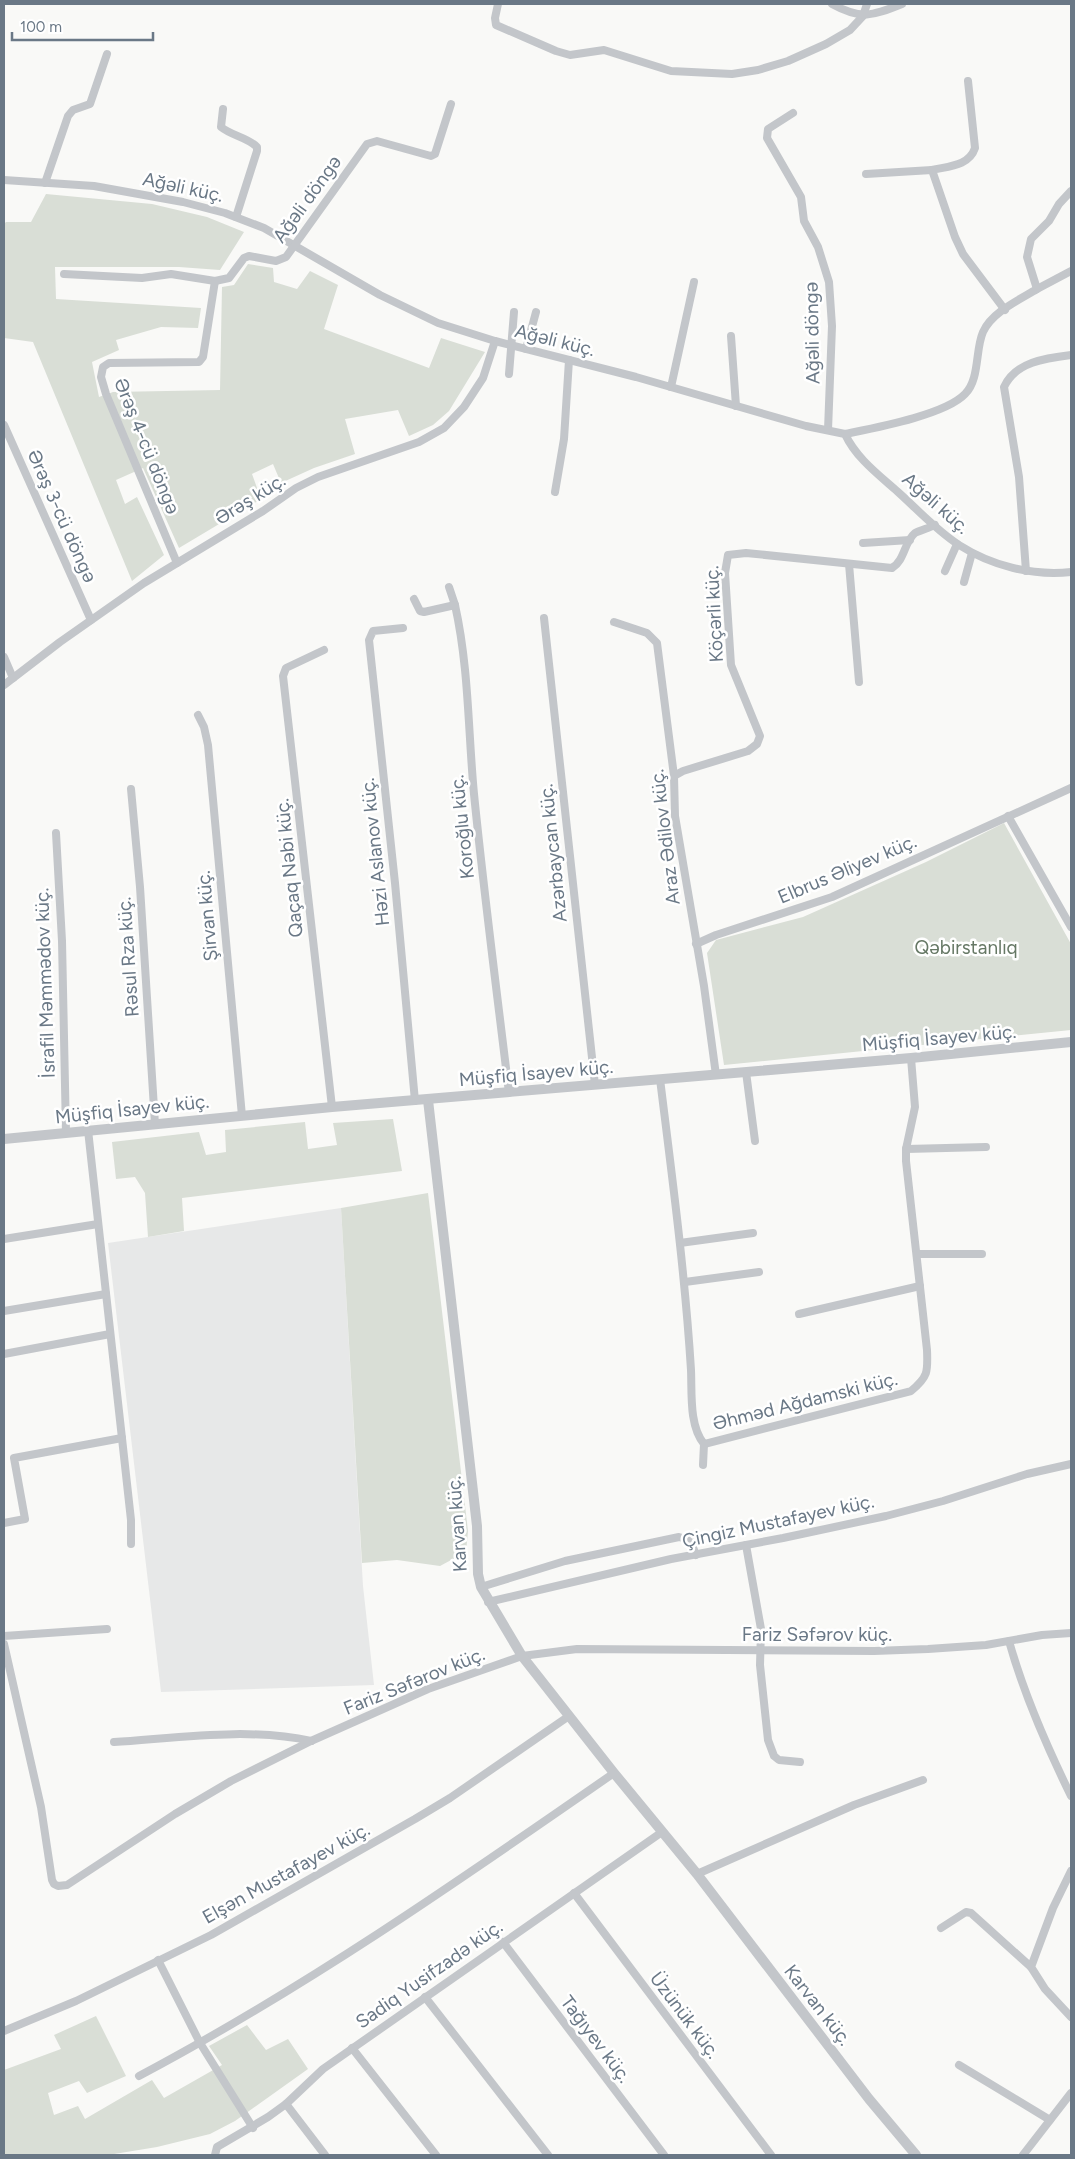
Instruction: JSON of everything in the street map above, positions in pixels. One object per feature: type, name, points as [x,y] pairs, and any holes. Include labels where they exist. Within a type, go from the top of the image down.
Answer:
[{"type":"street","points":[[498,4],[495,18],[496,26],[556,51],[570,55],[604,50],[671,71],[699,74],[732,74],[758,70],[788,61],[850,30],[863,16],[867,4]]},
{"type":"street","points":[[832,4],[863,16],[886,11],[902,4]]},
{"type":"street","points":[[46,183],[68,116],[73,110],[90,104],[107,54]]},
{"type":"street","points":[[866,174],[932,170],[966,161],[972,157],[975,148],[968,82]]},
{"type":"street","name":"Ağəli döngə","points":[[215,281],[229,278],[244,258],[254,256],[276,261],[286,257],[367,144],[377,141],[431,156],[435,154],[451,104]]},
{"type":"street","points":[[223,109],[221,127],[227,132],[252,142],[257,147],[236,217]]},
{"type":"street","name":"Ağəli döngə","points":[[793,113],[768,128],[767,138],[801,197],[804,221],[820,254],[829,282],[832,326],[828,430]]},
{"type":"street","points":[[932,170],[955,237],[963,254],[1005,310]]},
{"type":"street","name":"Ağəli küç.","points":[[4,180],[87,185],[173,200],[217,210],[264,228],[414,313],[495,341],[671,387],[806,426],[845,434],[857,453],[957,544],[972,553],[999,564],[1026,571],[1071,572]]},
{"type":"street","points":[[1037,289],[1027,257],[1031,239],[1049,221],[1059,204],[1071,192]]},
{"type":"street","points":[[845,434],[921,415],[942,408],[965,394],[970,386],[983,333],[989,322],[1037,289],[1071,271]]},
{"type":"street","points":[[64,274],[142,278],[171,274],[215,281]]},
{"type":"street","name":"Ərəş 4-cü döngə","points":[[177,563],[106,394],[101,377],[103,367],[109,363],[200,362],[203,357],[215,281]]},
{"type":"street","points":[[671,387],[694,282]]},
{"type":"street","points":[[509,374],[514,312]]},
{"type":"street","points":[[526,349],[536,312]]},
{"type":"street","points":[[731,336],[736,406]]},
{"type":"street","name":"Ərəş küç.","points":[[4,685],[144,583],[311,481],[419,442],[444,428],[464,407],[483,378],[495,341]]},
{"type":"street","points":[[1026,571],[1019,477],[1004,387],[1008,377],[1031,363],[1071,355]]},
{"type":"street","points":[[554,492],[564,439],[569,360]]},
{"type":"street","name":"Ərəş 3-cü döngə","points":[[4,425],[91,620]]},
{"type":"street","points":[[863,543],[910,540],[916,533],[935,525]]},
{"type":"street","name":"Köçərli küç.","points":[[674,776],[683,771],[748,751],[757,744],[760,736],[730,658],[725,573],[728,555],[746,553],[892,568],[898,564],[910,540]]},
{"type":"street","points":[[945,571],[957,544]]},
{"type":"street","points":[[964,582],[972,553]]},
{"type":"street","points":[[850,564],[859,682]]},
{"type":"street","name":"Koroğlu küç.","points":[[449,587],[455,605],[466,672],[476,817],[509,1093]]},
{"type":"street","points":[[414,599],[420,611],[424,612],[455,605]]},
{"type":"street","name":"Azərbaycan küç.","points":[[544,618],[595,1085]]},
{"type":"street","name":"Araz Ədilov küç.","points":[[614,622],[647,633],[657,643],[674,776],[675,816],[704,986],[716,1074]]},
{"type":"street","name":"Həzi Aslanov küç.","points":[[403,628],[373,631],[369,640],[395,883],[415,1101]]},
{"type":"street","name":"Qaçaq Nəbi küç.","points":[[324,650],[286,668],[283,676],[332,1107]]},
{"type":"street","points":[[4,657],[13,678]]},
{"type":"street","name":"Şirvan küç.","points":[[198,715],[204,727],[208,745],[242,1116]]},
{"type":"street","name":"Elbrus Əliyev küç.","points":[[696,944],[716,935],[832,897],[1071,788]]},
{"type":"street","name":"Rəsul Rza küç.","points":[[130,789],[140,887],[155,1124]]},
{"type":"street","points":[[1008,816],[1071,927]]},
{"type":"street","name":"İsrafil Məmmədov küç.","points":[[56,833],[62,941],[66,1132]]},
{"type":"street","name":"Müşfiq İsayev küç.","points":[[4,1140],[66,1132],[332,1107],[911,1058],[1071,1042]]},
{"type":"street","name":"Əhməd Ağdamski küç.","points":[[660,1079],[685,1282],[693,1411],[698,1437],[704,1444],[911,1391],[923,1381],[928,1369],[906,1149],[915,1107],[911,1058]]},
{"type":"street","points":[[746,1072],[754,1141]]},
{"type":"street","name":"Karvan küç.","points":[[428,1100],[474,1497],[478,1574],[481,1587],[488,1602],[522,1656],[697,1874],[869,2099],[916,2155]]},
{"type":"street","points":[[88,1130],[131,1520],[131,1544]]},
{"type":"street","points":[[906,1149],[986,1147]]},
{"type":"street","points":[[4,1239],[98,1224]]},
{"type":"street","points":[[680,1243],[753,1233]]},
{"type":"street","points":[[917,1254],[982,1254]]},
{"type":"street","points":[[685,1282],[759,1272]]},
{"type":"street","points":[[799,1314],[920,1286]]},
{"type":"street","points":[[4,1311],[106,1294]]},
{"type":"street","points":[[4,1354],[110,1334]]},
{"type":"street","points":[[4,1458],[14,1458],[122,1438]]},
{"type":"street","points":[[703,1465],[704,1444]]},
{"type":"street","points":[[4,1522],[25,1519],[14,1458]]},
{"type":"street","name":"Çingiz Mustafayev küç.","points":[[488,1602],[541,1588],[886,1516],[943,1501],[1027,1474],[1071,1464]]},
{"type":"street","points":[[481,1587],[565,1561],[679,1537],[690,1540],[696,1555]]},
{"type":"street","points":[[746,1545],[761,1629],[760,1665],[768,1740],[774,1756],[779,1760],[800,1762]]},
{"type":"street","points":[[4,1636],[107,1629]]},
{"type":"street","name":"Fariz Səfərov küç.","points":[[4,1644],[41,1807],[52,1880],[58,1886],[67,1885],[175,1814],[231,1780],[311,1741],[428,1689],[522,1656],[577,1649],[928,1649],[967,1647],[1071,1634]]},
{"type":"street","points":[[1009,1641],[1023,1686],[1043,1738],[1071,1796]]},
{"type":"street","name":"Elşən Mustafayev küç.","points":[[4,2030],[76,2001],[211,1935],[450,1798],[569,1716]]},
{"type":"street","points":[[114,1742],[255,1734],[311,1741]]},
{"type":"street","points":[[140,2076],[257,2010],[442,1892],[614,1773]]},
{"type":"street","points":[[697,1874],[854,1805],[923,1780]]},
{"type":"street","name":"Sadiq Yusifzadə küç.","points":[[215,2155],[217,2147],[253,2128],[286,2104],[323,2068],[662,1832]]},
{"type":"street","points":[[1031,1967],[1053,1908],[1071,1871]]},
{"type":"street","name":"Üzünük küç.","points":[[574,1893],[771,2155]]},
{"type":"street","points":[[941,1928],[966,1912],[971,1913],[1031,1967],[1045,1989],[1071,2017]]},
{"type":"street","name":"Tağıyev küç.","points":[[503,1942],[664,2155]]},
{"type":"street","points":[[158,1960],[200,2043],[253,2128]]},
{"type":"street","points":[[424,1997],[548,2155]]},
{"type":"street","points":[[352,2048],[436,2155]]},
{"type":"street","points":[[959,2065],[1050,2120]]},
{"type":"street","points":[[1023,2155],[1071,2093]]},
{"type":"street","points":[[286,2104],[325,2155]]},
{"type":"shaded area","points":[[341,1208],[363,1586],[374,1685],[161,1692],[108,1243]]},
{"type":"green space","points":[[46,194],[152,204],[207,217],[244,232],[220,270],[179,267],[55,267],[56,299],[201,308],[198,328],[161,327],[116,340],[119,350],[92,362],[99,397],[113,392],[220,390],[222,287],[234,285],[248,264],[273,268],[274,282],[297,289],[310,271],[338,285],[324,329],[429,368],[441,338],[485,352],[449,411],[433,425],[409,436],[398,410],[345,419],[355,454],[314,468],[281,483],[273,464],[252,474],[261,499],[179,548],[143,468],[116,480],[125,504],[137,497],[164,555],[132,581],[33,342],[4,338],[4,224],[6,222],[31,222]]},
{"type":"green space","name":"Qəbirstanlıq","points":[[1004,823],[1071,944],[1071,1030],[724,1065],[707,953],[716,940],[803,917],[926,862]]},
{"type":"green space","points":[[393,1119],[402,1171],[182,1198],[184,1231],[148,1237],[145,1193],[135,1177],[116,1179],[112,1142],[199,1132],[206,1155],[226,1152],[225,1130],[305,1122],[308,1149],[337,1145],[333,1123]]},
{"type":"green space","points":[[428,1193],[468,1531],[466,1552],[440,1566],[397,1560],[362,1563],[341,1208]]},
{"type":"green space","points":[[96,2016],[126,2076],[87,2093],[79,2081],[48,2093],[54,2115],[78,2106],[85,2119],[152,2080],[164,2098],[222,2065],[209,2046],[247,2025],[266,2050],[288,2039],[308,2069],[235,2121],[210,2134],[157,2147],[108,2155],[4,2155],[4,2070],[61,2049],[54,2035]]}]
